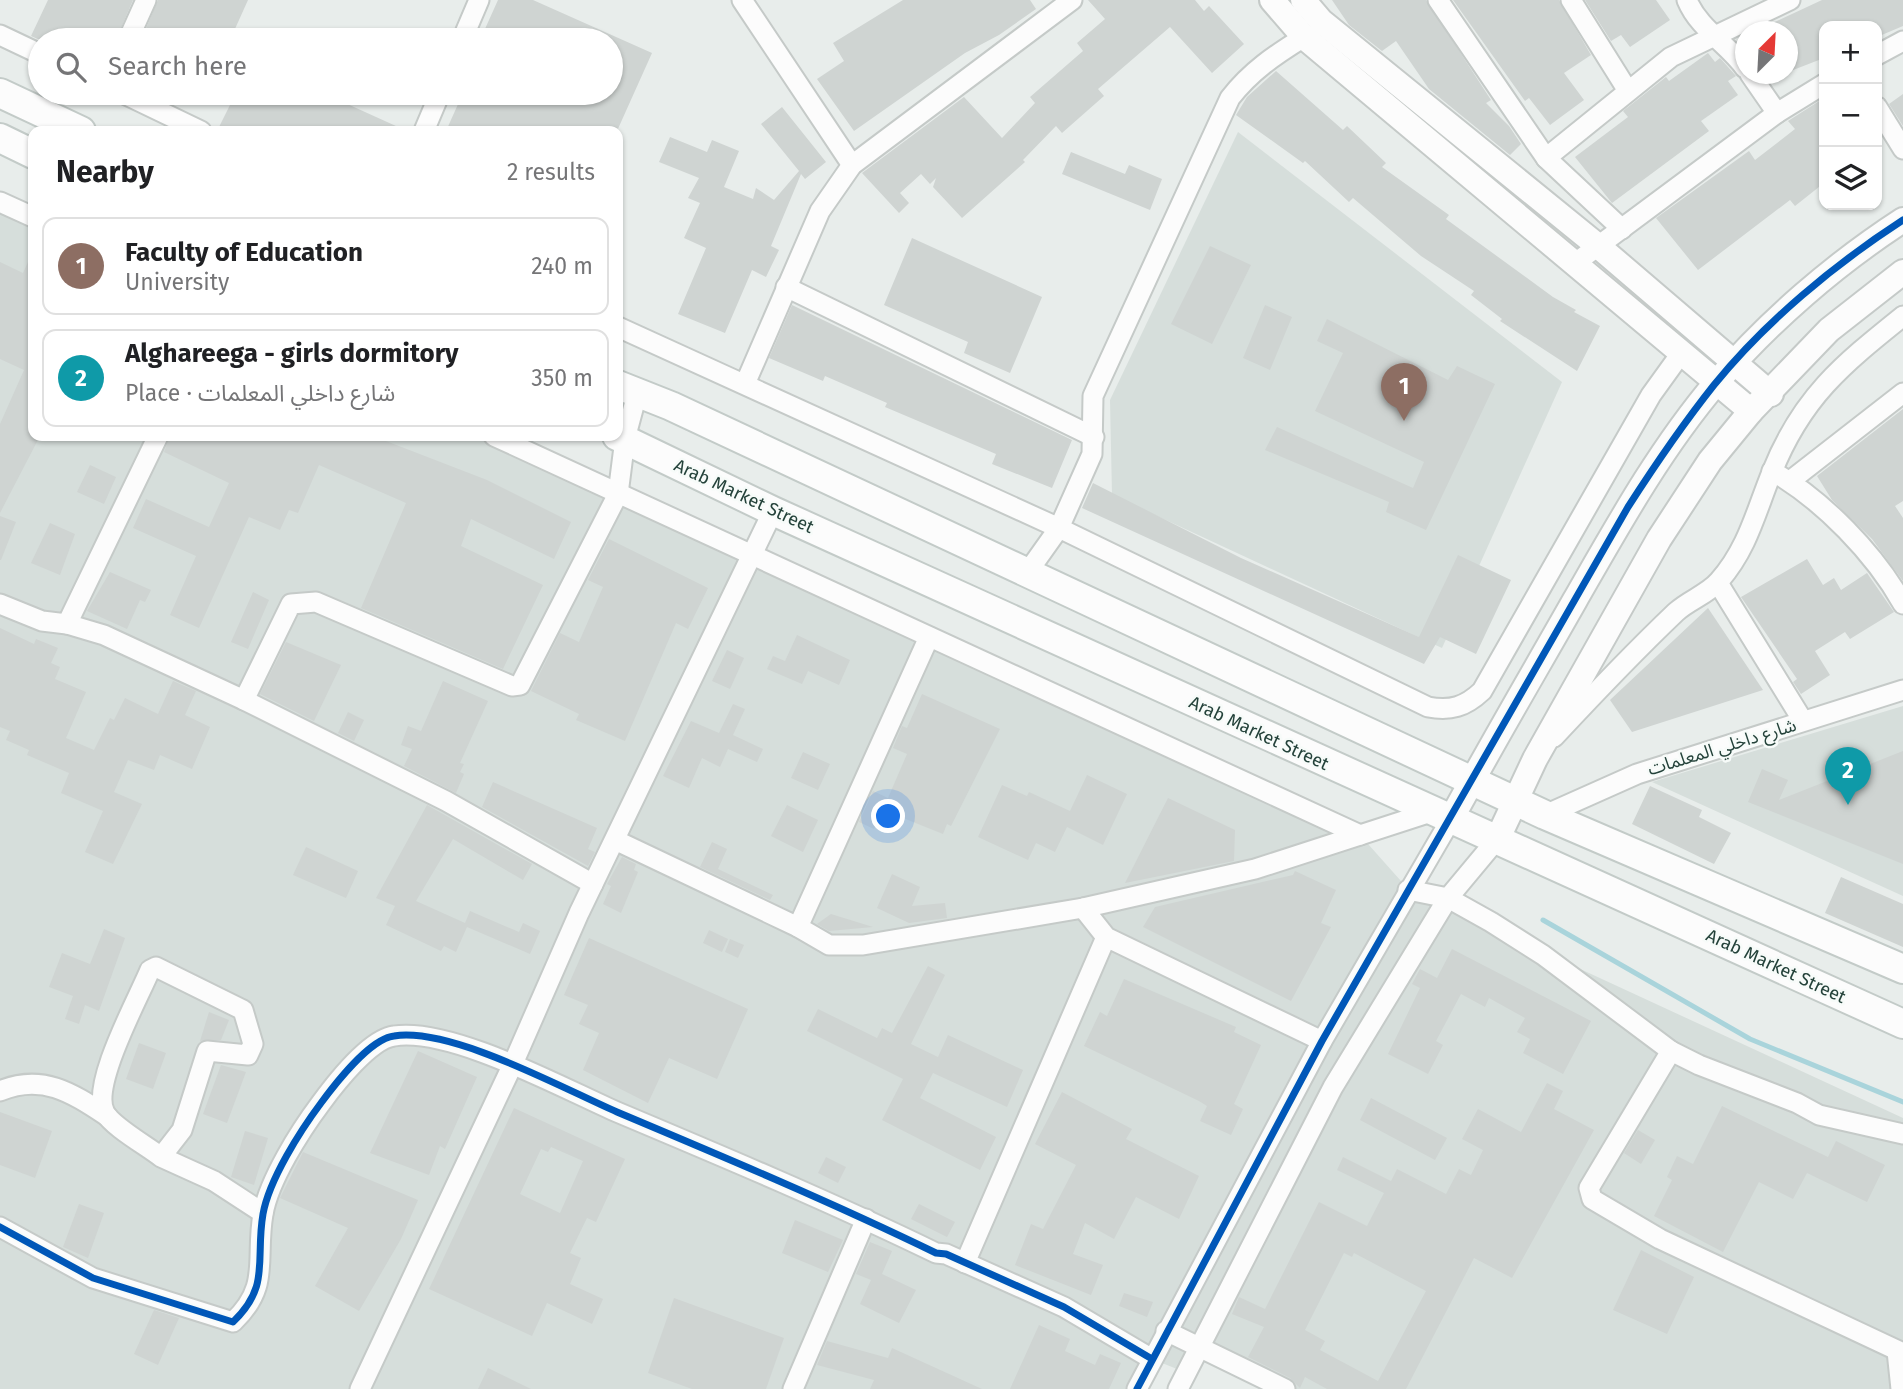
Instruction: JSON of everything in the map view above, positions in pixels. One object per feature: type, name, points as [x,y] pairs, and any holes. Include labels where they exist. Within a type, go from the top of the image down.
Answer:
[{"type":"main road","points":[[0,93],[70,126]]},
{"type":"main road","points":[[0,138],[28,152]]},
{"type":"main road","points":[[627,389],[671,406],[1545,815],[1903,969]]},
{"type":"main road","name":"Arab Market Street","points":[[623,439],[773,511],[1903,1024]]},
{"type":"street","points":[[133,28],[146,0]]},
{"type":"street","points":[[467,28],[480,0]]},
{"type":"street","points":[[742,0],[852,165]]},
{"type":"street","points":[[745,384],[823,205],[852,165],[1072,0]]},
{"type":"street","points":[[1272,0],[1304,37],[1751,411]]},
{"type":"street","points":[[1303,0],[1321,21],[1598,246],[1770,394]]},
{"type":"street","points":[[1438,0],[1546,158],[1622,229]]},
{"type":"street","points":[[1571,0],[1628,92]]},
{"type":"street","points":[[1687,0],[1714,38],[1735,54]]},
{"type":"street","points":[[1546,158],[1671,57],[1790,0]]},
{"type":"street","points":[[0,36],[28,49]]},
{"type":"street","points":[[1027,573],[1059,528],[1092,454],[1093,396],[1230,98],[1246,78],[1264,62],[1304,37]]},
{"type":"street","points":[[1882,52],[1903,41]]},
{"type":"street","points":[[1757,84],[1777,113]]},
{"type":"street","points":[[1574,264],[1777,113],[1822,84]]},
{"type":"street","points":[[147,105],[191,126]]},
{"type":"street","points":[[426,126],[435,105]]},
{"type":"street","points":[[1882,115],[1903,149]]},
{"type":"street","points":[[0,202],[28,215]]},
{"type":"street","points":[[1137,1389],[1321,1041],[1408,890],[1441,816],[1472,781],[1628,507],[1670,443],[1734,364],[1806,294],[1903,220]]},
{"type":"street","points":[[1178,1389],[1333,1087],[1448,898],[1498,838],[1535,759],[1682,502],[1710,461],[1751,411],[1829,330],[1903,272]]},
{"type":"street","points":[[786,287],[1094,437]]},
{"type":"street","points":[[1535,759],[1597,691],[1678,610],[1718,583],[1746,544],[1772,471],[1797,421],[1815,394],[1843,365],[1903,316]]},
{"type":"street","points":[[623,329],[1059,528],[1428,707],[1458,708],[1482,691],[1651,395],[1682,352]]},
{"type":"street","points":[[623,422],[627,389]]},
{"type":"street","points":[[1790,481],[1903,393]]},
{"type":"street","points":[[67,624],[156,441]]},
{"type":"street","points":[[505,441],[1360,835]]},
{"type":"street","points":[[244,700],[291,604],[305,602],[316,602],[513,685],[520,685],[618,494],[621,441]]},
{"type":"street","points":[[1772,471],[1790,481],[1846,527],[1889,580],[1903,604]]},
{"type":"street","points":[[360,1389],[512,1066],[593,884],[773,511]]},
{"type":"street","points":[[1718,583],[1803,721]]},
{"type":"street","points":[[0,604],[42,621],[67,624],[104,635],[244,700],[446,801],[593,884]]},
{"type":"street","points":[[798,927],[929,638]]},
{"type":"street","name":"شارع داخلي المعلمات","points":[[1545,815],[1637,774],[1903,690]]},
{"type":"street","points":[[615,840],[798,927],[829,945],[863,945],[1083,908],[1255,869],[1360,835],[1441,816]]},
{"type":"street","points":[[1408,890],[1448,898],[1543,955],[1671,1051],[1819,1115],[1903,1134]]},
{"type":"street","points":[[1083,908],[1107,937],[1321,1041]]},
{"type":"street","points":[[965,1263],[1107,937]]},
{"type":"street","points":[[107,1116],[100,1101],[107,1072],[150,970],[162,968],[236,1004],[243,1010],[253,1044],[248,1055],[207,1051],[182,1130],[161,1157]]},
{"type":"street","points":[[0,1227],[93,1278],[233,1322],[251,1305],[259,1281],[263,1213],[290,1149],[321,1104],[345,1073],[383,1039],[394,1036],[433,1037],[512,1066],[1064,1307],[1152,1359]]},
{"type":"street","points":[[1671,1051],[1590,1188],[1592,1199],[1660,1239],[1900,1352],[1901,1389]]},
{"type":"street","points":[[0,1091],[36,1082],[71,1092],[161,1157],[214,1181],[263,1213]]},
{"type":"street","points":[[793,1389],[866,1219]]},
{"type":"street","points":[[1166,1331],[1285,1389]]},
{"type":"shaded area","points":[[1238,132],[1562,382],[1442,648],[1112,495],[1110,400]]},
{"type":"shaded area","points":[[0,202],[28,215],[28,441],[505,441],[1360,835],[1409,890],[1903,1118],[1903,1389],[1285,1389],[1199,1350],[1187,1373],[1152,1359],[1137,1389],[0,1389]]},
{"type":"shaded area","points":[[1903,706],[1903,896],[1652,782]]},
{"type":"building","points":[[48,0],[133,0],[121,28],[35,28]]},
{"type":"building","points":[[158,0],[248,0],[235,28],[146,28]]},
{"type":"building","points":[[498,0],[533,0],[596,28],[485,28]]},
{"type":"building","points":[[903,0],[1030,0],[1036,9],[999,35],[965,53],[854,131],[817,79],[844,61],[833,43]]},
{"type":"building","points":[[1088,0],[1195,0],[1204,11],[1209,6],[1244,44],[1212,73],[1170,27],[1098,89],[1104,96],[1062,133],[1056,126],[1023,160],[1025,162],[962,218],[933,187],[936,178],[930,184],[921,174],[900,193],[909,203],[899,213],[862,173],[964,97],[1002,138],[1035,103],[1030,97],[1083,51],[1077,43],[1105,19]]},
{"type":"building","points":[[1332,0],[1426,0],[1491,100],[1486,103],[1509,126],[1521,144],[1510,155],[1429,89],[1396,41],[1382,51],[1349,25]]},
{"type":"building","points":[[1453,0],[1559,0],[1591,55],[1564,73],[1584,100],[1550,125],[1529,98],[1525,101]]},
{"type":"building","points":[[1585,0],[1656,0],[1670,20],[1630,47],[1621,35],[1611,41]]},
{"type":"building","points":[[1822,0],[1903,0],[1903,26],[1882,35],[1882,21],[1819,21],[1819,60],[1798,68],[1798,21],[1777,21]]},
{"type":"building","points":[[623,40],[652,53],[619,126],[448,126],[458,105],[623,105]]},
{"type":"building","points":[[1708,53],[1715,62],[1720,58],[1735,75],[1728,81],[1738,95],[1701,121],[1709,131],[1612,203],[1575,157],[1628,117],[1623,111],[1666,77],[1669,81]]},
{"type":"building","points":[[1276,71],[1343,130],[1347,126],[1386,163],[1382,167],[1449,215],[1446,219],[1553,297],[1576,310],[1574,312],[1600,326],[1577,371],[1500,321],[1502,319],[1471,295],[1474,291],[1421,256],[1353,198],[1349,202],[1305,161],[1303,163],[1236,115],[1247,97]]},
{"type":"building","points":[[1903,94],[1903,126],[1889,104]]},
{"type":"building","points":[[1819,101],[1819,187],[1795,206],[1790,200],[1698,270],[1656,218],[1749,151],[1755,160],[1795,129],[1788,121]]},
{"type":"building","points":[[230,105],[350,105],[396,126],[220,126]]},
{"type":"building","points":[[782,107],[826,162],[805,179],[801,174],[771,246],[779,250],[766,277],[752,270],[725,333],[678,314],[706,248],[684,238],[700,203],[688,198],[699,178],[659,162],[670,137],[707,152],[712,140],[739,151],[724,187],[753,199],[756,188],[774,200],[799,171],[761,124]]},
{"type":"building","points":[[1071,152],[1125,174],[1129,165],[1162,179],[1150,210],[1062,174]]},
{"type":"building","points":[[912,238],[1042,297],[1010,373],[964,353],[968,342],[884,305]]},
{"type":"building","points":[[1210,246],[1251,265],[1212,344],[1171,324]]},
{"type":"building","points":[[0,262],[23,273],[28,262],[28,441],[37,441],[0,513],[0,424],[24,370],[0,359]]},
{"type":"building","points":[[792,305],[1072,440],[1052,488],[992,464],[996,454],[885,407],[887,403],[825,376],[823,381],[769,358]]},
{"type":"building","points":[[1265,305],[1292,317],[1270,370],[1243,358]]},
{"type":"building","points":[[1327,319],[1448,380],[1457,366],[1495,384],[1426,530],[1386,512],[1389,502],[1265,450],[1277,427],[1413,488],[1424,462],[1315,411],[1343,353],[1317,341]]},
{"type":"building","points":[[1903,409],[1903,501],[1895,506],[1903,518],[1903,581],[1872,539],[1832,500],[1817,476]]},
{"type":"building","points":[[168,441],[386,441],[487,480],[571,522],[554,559],[471,519],[461,546],[543,585],[503,669],[361,608],[406,503],[319,465],[298,513],[289,510],[280,530],[249,517],[199,628],[170,615],[196,556],[133,528],[146,499],[209,527],[229,483],[164,452]]},
{"type":"building","points":[[90,465],[116,477],[104,504],[77,492]]},
{"type":"building","points":[[1093,483],[1241,558],[1419,637],[1458,555],[1511,580],[1476,654],[1440,637],[1424,664],[1082,508]]},
{"type":"building","points":[[0,516],[16,522],[1,560],[0,560]]},
{"type":"building","points":[[50,523],[75,534],[60,575],[31,563]]},
{"type":"building","points":[[609,539],[708,588],[688,629],[676,623],[625,741],[576,720],[579,714],[531,691],[560,633],[579,642],[603,587],[588,580]]},
{"type":"building","points":[[1807,559],[1823,585],[1834,578],[1841,590],[1867,573],[1894,612],[1850,639],[1845,632],[1815,651],[1830,675],[1801,694],[1793,682],[1797,679],[1741,597]]},
{"type":"building","points":[[110,572],[151,590],[145,602],[140,600],[127,629],[87,611]]},
{"type":"building","points":[[253,592],[269,600],[248,649],[231,642]]},
{"type":"building","points":[[1708,608],[1763,690],[1632,732],[1610,700]]},
{"type":"building","points":[[0,628],[34,644],[36,639],[58,648],[51,663],[60,667],[55,679],[86,692],[66,738],[94,750],[110,718],[114,720],[125,698],[158,714],[173,681],[196,691],[185,715],[210,727],[192,769],[160,755],[154,770],[128,760],[114,792],[142,804],[113,864],[85,852],[103,811],[61,793],[69,773],[27,755],[29,750],[6,740],[10,731],[0,727]]},
{"type":"building","points":[[797,635],[850,660],[839,685],[808,671],[802,684],[767,669],[773,656],[785,661]]},
{"type":"building","points":[[286,642],[341,665],[314,721],[260,694]]},
{"type":"building","points":[[727,650],[744,658],[730,689],[712,681]]},
{"type":"building","points":[[443,681],[488,701],[460,763],[464,764],[460,772],[464,774],[456,793],[404,766],[412,749],[401,745],[408,726],[421,731]]},
{"type":"building","points":[[922,694],[1000,729],[951,826],[947,824],[943,834],[883,810],[874,829],[859,822],[873,791],[888,798],[907,754],[893,748],[902,726],[907,728]]},
{"type":"building","points":[[733,704],[745,709],[733,735],[763,749],[757,762],[728,749],[720,767],[702,758],[689,788],[663,776],[691,721],[719,733]]},
{"type":"building","points":[[348,712],[364,720],[354,741],[338,733]]},
{"type":"building","points":[[1903,751],[1903,864],[1748,802],[1762,769],[1788,780],[1779,800]]},
{"type":"building","points":[[803,752],[830,764],[818,790],[791,778]]},
{"type":"building","points":[[1087,775],[1127,794],[1103,845],[1067,827],[1055,852],[1036,843],[1028,860],[978,837],[1002,785],[1027,796],[1029,792],[1070,811]]},
{"type":"building","points":[[493,782],[597,828],[588,849],[595,852],[588,866],[482,807]]},
{"type":"building","points":[[1650,786],[1702,810],[1699,817],[1731,833],[1714,864],[1632,824]]},
{"type":"building","points":[[1168,798],[1235,830],[1234,861],[1125,883]]},
{"type":"building","points":[[427,805],[532,864],[523,880],[453,839],[416,901],[465,923],[470,911],[519,932],[523,923],[540,931],[530,954],[467,927],[456,952],[444,946],[441,951],[386,925],[395,906],[376,898]]},
{"type":"building","points":[[787,805],[818,820],[803,852],[771,836]]},
{"type":"building","points":[[712,842],[727,849],[718,869],[773,895],[770,900],[700,867]]},
{"type":"building","points":[[306,847],[358,871],[346,898],[293,875]]},
{"type":"building","points":[[622,857],[636,864],[634,870],[638,872],[621,913],[603,904],[611,886],[607,884]]},
{"type":"building","points":[[1295,871],[1336,890],[1321,923],[1331,927],[1291,1001],[1143,927],[1155,907],[1293,875]]},
{"type":"building","points":[[892,874],[920,887],[912,906],[945,903],[947,918],[909,923],[877,908]]},
{"type":"building","points":[[1841,877],[1903,904],[1903,947],[1825,913]]},
{"type":"building","points":[[831,914],[873,927],[829,931],[817,924]]},
{"type":"building","points":[[104,929],[125,938],[99,1011],[85,1005],[79,1024],[65,1019],[73,996],[49,987],[62,953],[90,964]]},
{"type":"building","points":[[709,930],[728,939],[722,952],[703,943]]},
{"type":"building","points":[[589,938],[748,1009],[717,1079],[669,1058],[648,1103],[583,1070],[599,1033],[579,1024],[588,1005],[564,995]]},
{"type":"building","points":[[730,939],[744,945],[738,958],[725,952]]},
{"type":"building","points":[[1452,949],[1591,1021],[1563,1074],[1523,1053],[1530,1039],[1517,1032],[1525,1018],[1489,998],[1485,1007],[1461,994],[1436,1041],[1443,1045],[1428,1074],[1388,1054],[1420,988],[1412,984],[1420,969],[1437,978]]},
{"type":"building","points":[[928,966],[945,975],[911,1044],[938,1057],[948,1035],[1023,1070],[1007,1107],[933,1073],[920,1098],[996,1137],[980,1170],[882,1120],[903,1079],[807,1031],[818,1009],[877,1038],[882,1028],[892,1033]]},
{"type":"building","points":[[1124,979],[1236,1027],[1234,1032],[1261,1045],[1234,1104],[1243,1109],[1231,1135],[1200,1121],[1207,1106],[1199,1101],[1084,1046],[1100,1012],[1107,1016]]},
{"type":"building","points":[[209,1012],[229,1020],[221,1040],[200,1041]]},
{"type":"building","points":[[139,1043],[166,1053],[153,1089],[126,1079]]},
{"type":"building","points":[[418,1051],[477,1077],[445,1149],[440,1146],[429,1175],[370,1153]]},
{"type":"building","points":[[221,1065],[246,1072],[227,1123],[203,1114]]},
{"type":"building","points":[[1547,1083],[1563,1091],[1554,1109],[1594,1130],[1512,1278],[1474,1258],[1406,1389],[1327,1389],[1305,1377],[1300,1388],[1290,1378],[1248,1357],[1264,1327],[1232,1314],[1239,1297],[1265,1309],[1319,1202],[1367,1226],[1384,1193],[1337,1170],[1343,1157],[1391,1181],[1397,1169],[1446,1194],[1459,1169],[1471,1175],[1483,1150],[1462,1139],[1478,1109],[1521,1132]],"holes":[[[1344,1253],[1352,1257],[1354,1253],[1426,1291],[1378,1381],[1320,1350],[1325,1341],[1305,1330]]]},
{"type":"building","points":[[1062,1092],[1132,1129],[1126,1139],[1199,1176],[1179,1219],[1136,1197],[1114,1239],[1085,1223],[1073,1254],[1103,1265],[1091,1295],[1015,1265],[1031,1224],[1043,1229],[1076,1165],[1035,1144]]},
{"type":"building","points":[[1371,1098],[1447,1138],[1435,1160],[1360,1120]]},
{"type":"building","points":[[1722,1106],[1828,1157],[1836,1141],[1885,1165],[1867,1202],[1807,1173],[1793,1199],[1759,1182],[1723,1252],[1654,1216],[1672,1180],[1667,1177],[1677,1156],[1693,1164]]},
{"type":"building","points":[[514,1108],[625,1159],[596,1222],[587,1218],[570,1253],[581,1258],[570,1284],[603,1299],[592,1324],[547,1303],[532,1336],[429,1289]],"holes":[[[551,1147],[583,1161],[560,1213],[520,1194],[541,1149],[548,1152]]]},
{"type":"building","points":[[0,1112],[52,1131],[35,1178],[0,1165]]},
{"type":"building","points":[[1638,1130],[1655,1140],[1641,1164],[1624,1153]]},
{"type":"building","points":[[245,1131],[268,1138],[254,1185],[231,1177]]},
{"type":"building","points":[[303,1152],[418,1200],[401,1239],[359,1311],[315,1286],[348,1228],[280,1198]]},
{"type":"building","points":[[826,1157],[846,1167],[838,1183],[818,1173]]},
{"type":"building","points":[[79,1204],[104,1213],[88,1258],[63,1247]]},
{"type":"building","points":[[919,1204],[955,1222],[947,1237],[911,1219]]},
{"type":"building","points":[[795,1220],[843,1240],[828,1272],[782,1253]]},
{"type":"building","points":[[870,1242],[892,1251],[882,1274],[916,1290],[899,1323],[860,1304],[871,1280],[856,1274]]},
{"type":"building","points":[[1641,1250],[1694,1277],[1667,1334],[1613,1310]]},
{"type":"building","points":[[1124,1293],[1153,1302],[1147,1317],[1119,1306]]},
{"type":"building","points":[[674,1298],[784,1338],[766,1389],[692,1389],[648,1373]]},
{"type":"building","points":[[154,1310],[179,1318],[158,1365],[134,1354]]},
{"type":"building","points":[[1039,1325],[1070,1339],[1065,1351],[1095,1365],[1100,1354],[1121,1363],[1109,1389],[1010,1389]]},
{"type":"building","points":[[827,1341],[888,1358],[892,1348],[982,1389],[870,1389],[874,1380],[817,1365]]},
{"type":"building","points":[[488,1368],[531,1389],[478,1389]]},
{"type":"waterway","points":[[1543,920],[1750,1039],[1903,1102]]},
{"type":"cycle path","points":[[1137,1389],[1322,1041],[1638,491],[1703,400],[1755,339],[1802,295],[1852,255],[1903,220]]},
{"type":"cycle path","points":[[0,1227],[93,1278],[233,1322],[245,1309],[257,1284],[266,1201],[278,1171],[304,1127],[344,1074],[374,1045],[394,1036],[418,1036],[445,1041],[506,1062],[936,1253],[946,1254],[1064,1307],[1152,1359]]},
{"type":"place","name":"Faculty of Education","points":[[1404,421]]},
{"type":"place","name":"Alghareega - girls dormitory","points":[[1848,805]]}]
